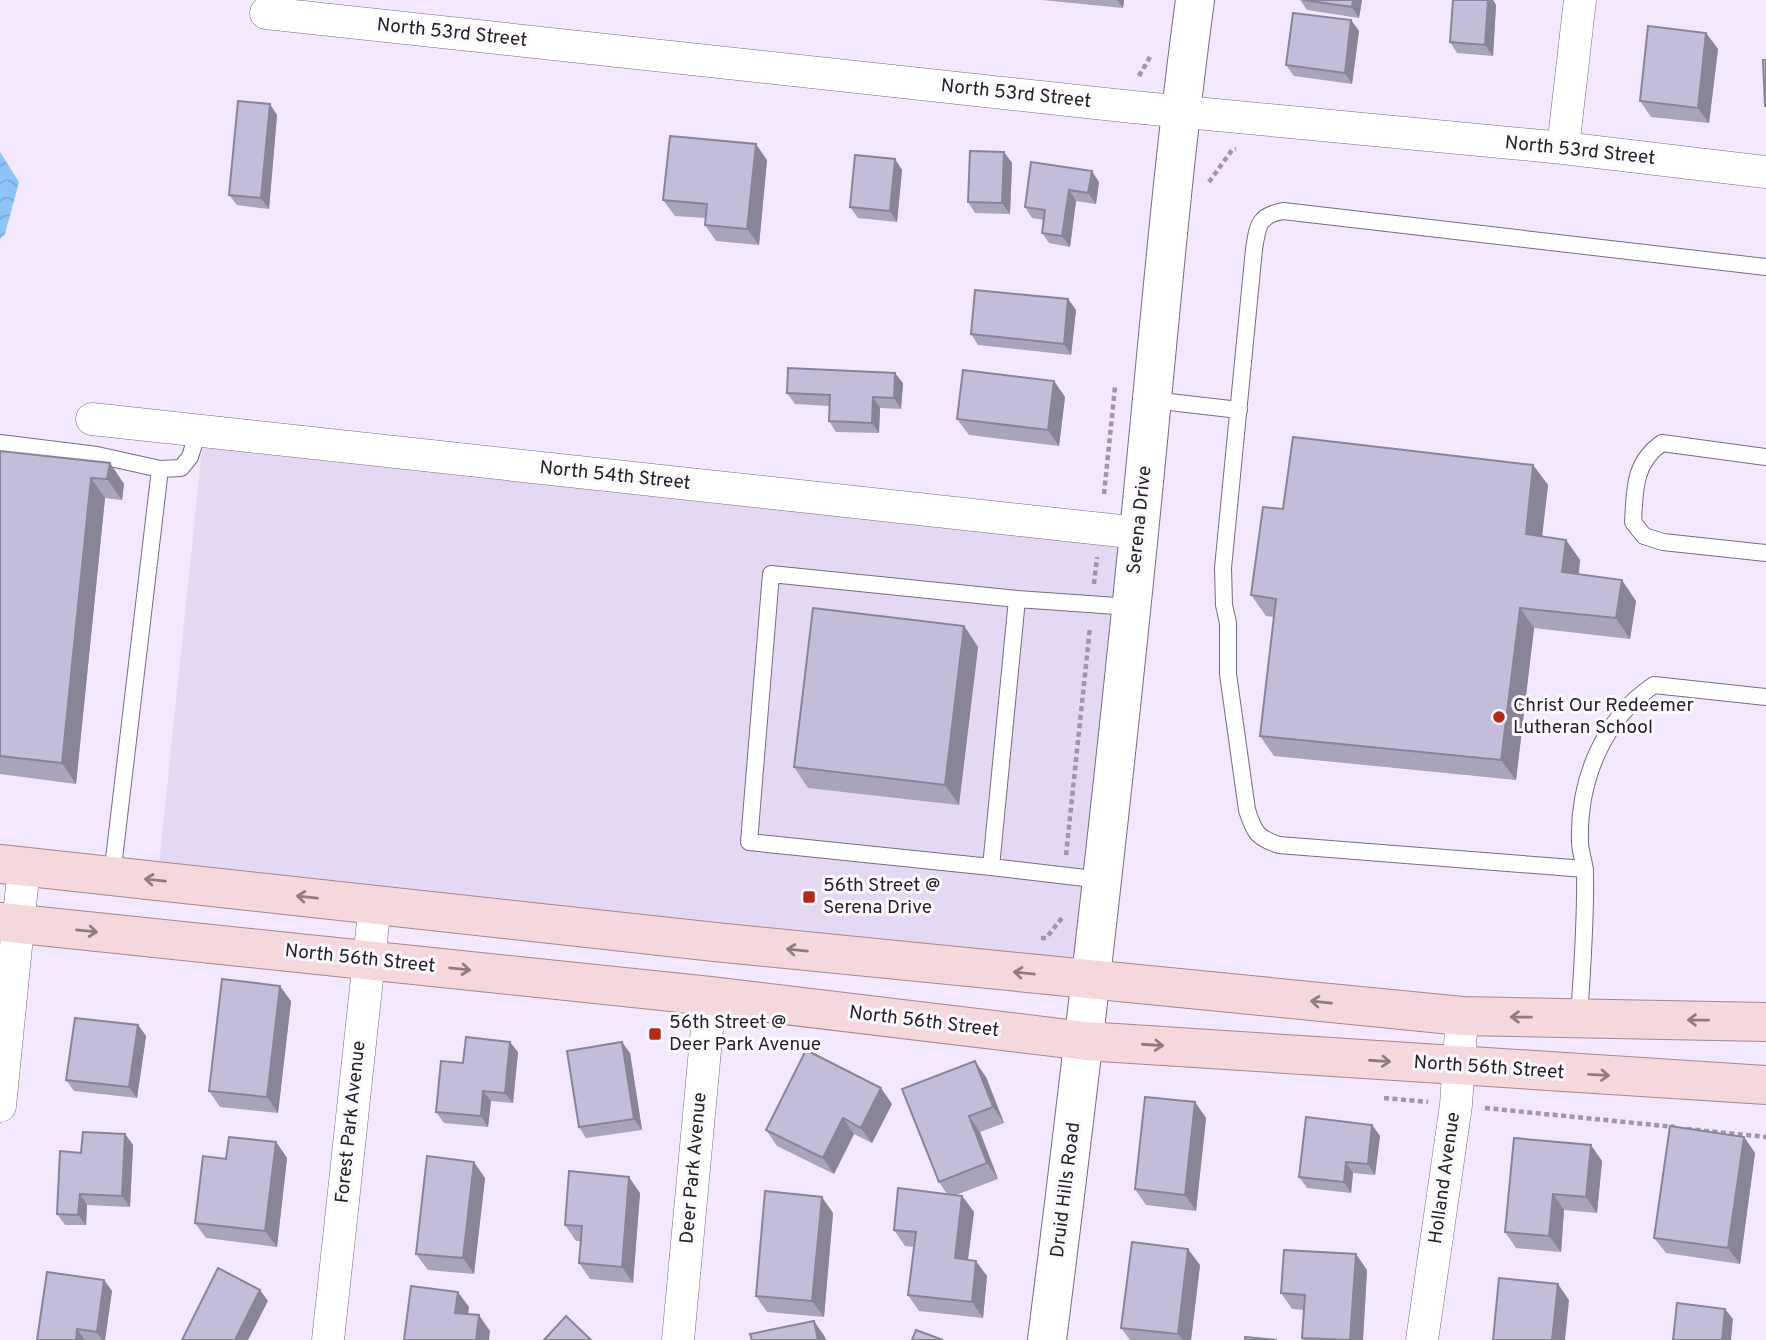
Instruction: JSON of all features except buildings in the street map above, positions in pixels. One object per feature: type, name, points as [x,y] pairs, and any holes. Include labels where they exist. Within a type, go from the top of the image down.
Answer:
[{"type":"main road","points":[[12,865],[1092,980],[1462,1016],[1766,1022]]},
{"type":"main road","name":"North 56th Street","points":[[10,923],[710,996],[1085,1041],[1766,1085]]},
{"type":"street","name":"Serena Drive","points":[[1085,1041],[1180,111],[1195,0]]},
{"type":"street","points":[[1563,148],[1580,0]]},
{"type":"street","name":"North 53rd Street","points":[[266,13],[1133,107],[1563,148],[1766,172]]},
{"type":"street","name":"North 54th Street","points":[[92,419],[1139,533]]},
{"type":"street","points":[[0,1106],[12,865]]},
{"type":"street","name":"Forest Park Avenue","points":[[328,1340],[375,904]]},
{"type":"street","name":"Deer Park Avenue","points":[[678,1340],[710,996]]},
{"type":"street","name":"Holland Avenue","points":[[1422,1340],[1456,1105],[1462,1016]]},
{"type":"street","name":"Druid Hills Road","points":[[1047,1340],[1085,1041]]},
{"type":"lane","points":[[1585,869],[1279,845],[1264,840],[1253,829],[1247,810],[1228,674],[1228,623],[1223,581],[1232,456],[1258,225],[1268,214],[1283,211],[1766,267]]},
{"type":"lane","points":[[1152,400],[1239,410]]},
{"type":"lane","points":[[0,443],[97,455],[160,469],[181,468],[190,457],[198,431]]},
{"type":"lane","points":[[1766,457],[1662,443],[1649,452],[1637,477],[1633,522],[1644,536],[1663,541],[1766,553]]},
{"type":"lane","points":[[112,876],[160,469]]},
{"type":"lane","points":[[1102,880],[749,842],[771,574],[1017,599],[1131,607]]},
{"type":"lane","points":[[991,867],[1017,599]]},
{"type":"lane","points":[[1579,1018],[1585,869],[1580,844],[1584,786],[1596,754],[1631,702],[1654,684],[1766,697]]},
{"type":"path","points":[[1133,107],[1138,77],[1149,61],[1151,49]]},
{"type":"path","points":[[1036,939],[1046,938],[1064,916],[1061,904],[1097,556]]},
{"type":"path","points":[[1374,1097],[1766,1137]]},
{"type":"shaded area","points":[[202,449],[1120,547],[1075,962],[159,865]]},
{"type":"water","points":[[0,152],[19,182],[5,234],[0,239]]},
{"type":"place","name":"Christ Our Redeemer Lutheran School","points":[[1499,717]]},
{"type":"place","name":"56th Street @ Serena Drive","points":[[809,897]]},
{"type":"place","name":"56th Street @ Deer Park Avenue","points":[[655,1034]]}]
